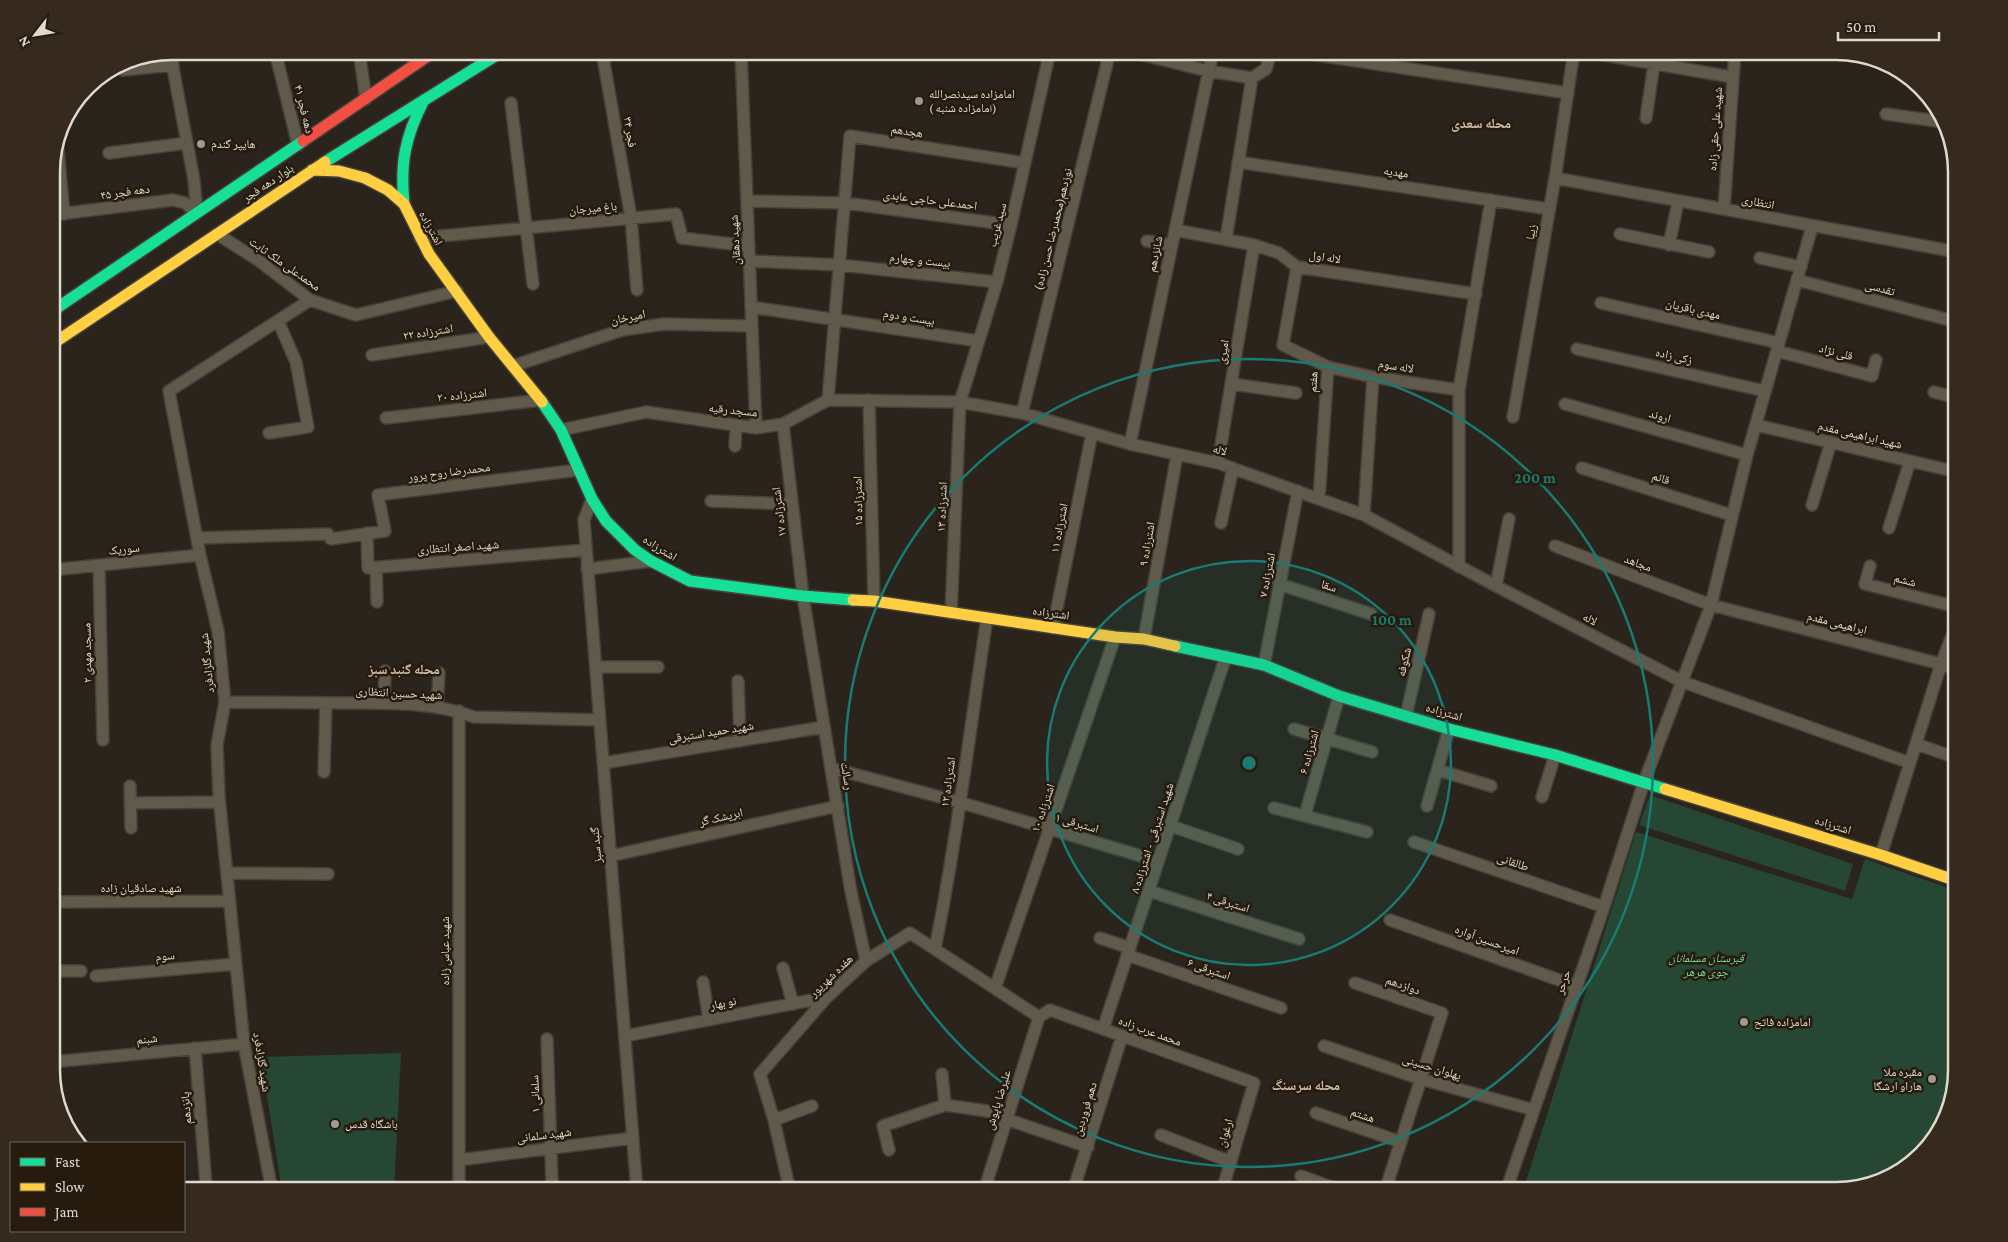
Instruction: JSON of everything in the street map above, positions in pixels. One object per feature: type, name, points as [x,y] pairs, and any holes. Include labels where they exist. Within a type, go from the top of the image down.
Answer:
[{"type":"street","points":[[172,60],[197,213]]},
{"type":"street","name":"دهه فجر ۴۱","points":[[277,60],[298,145]]},
{"type":"street","points":[[361,60],[366,99]]},
{"type":"street","name":"بلوار دهه فجر","points":[[60,307],[422,60]]},
{"type":"street","name":"بلوار دهه فجر","points":[[60,339],[312,170],[488,60]]},
{"type":"street","name":"فجر ۳۴","points":[[604,60],[631,218],[637,290]]},
{"type":"street","name":"شهید دهقان","points":[[741,60],[756,428]]},
{"type":"street","name":"سید غریب","points":[[960,402],[997,282],[1012,225],[1048,60]]},
{"type":"street","name":"نوزدهم(محمدرضا حسن زاده)","points":[[1022,413],[1108,60]]},
{"type":"street","points":[[1169,60],[1208,71],[1252,78],[1266,69],[1268,60]]},
{"type":"street","name":"شانزدهم","points":[[1130,444],[1211,60]]},
{"type":"street","points":[[1355,60],[1568,93]]},
{"type":"street","name":"زیبا","points":[[1513,417],[1555,178],[1573,60]]},
{"type":"street","points":[[1632,60],[1732,77]]},
{"type":"street","name":"شهید علی حقی زاده","points":[[1724,209],[1734,60]]},
{"type":"street","points":[[1646,118],[1654,64]]},
{"type":"street","points":[[128,70],[173,65]]},
{"type":"street","points":[[1226,240],[1252,78]]},
{"type":"street","points":[[404,204],[401,177],[403,150],[411,124],[424,100]]},
{"type":"street","points":[[511,103],[533,284]]},
{"type":"street","points":[[1886,114],[1935,121]]},
{"type":"street","name":"هجدهم","points":[[845,203],[850,136],[1025,163]]},
{"type":"street","points":[[110,153],[187,143]]},
{"type":"street","name":"مهدیه","points":[[1238,162],[1549,208]]},
{"type":"street","name":"اشترزاده","points":[[312,170],[339,171],[365,178],[388,190],[404,204],[429,254],[488,337],[541,400],[561,430],[592,499],[606,521],[635,550],[651,561],[690,581],[803,596],[874,601],[1115,637],[1144,639],[1226,656],[1264,665],[1339,696],[1449,729],[1555,755],[1881,855],[1948,878]]},
{"type":"street","points":[[60,172],[64,214]]},
{"type":"street","name":"انتظاری","points":[[1555,178],[1948,251]]},
{"type":"street","name":"دهه فجر ۴۵","points":[[60,214],[173,200],[185,203],[197,213]]},
{"type":"street","points":[[1459,567],[1459,390],[1491,200]]},
{"type":"street","name":"احمدعلی حاجی عابدی","points":[[747,201],[845,203],[1012,225]]},
{"type":"street","points":[[1669,245],[1678,202]]},
{"type":"street","points":[[828,400],[845,203]]},
{"type":"street","name":"باغ میرجان","points":[[420,238],[676,214],[682,238],[749,246]]},
{"type":"street","name":"حرحر","points":[[1509,1182],[1604,907],[1644,782],[1711,605],[1731,515],[1747,455],[1812,227]]},
{"type":"street","name":"لاله اول","points":[[1175,230],[1254,245],[1279,253],[1297,267],[1476,294]]},
{"type":"street","name":"محمدعلی ملک ثابت","points":[[217,234],[258,260],[310,300],[356,315],[457,292]]},
{"type":"street","points":[[1620,234],[1709,252]]},
{"type":"street","points":[[1147,241],[1172,245]]},
{"type":"street","name":"امیری","points":[[1218,463],[1254,245]]},
{"type":"street","points":[[1760,258],[1801,267]]},
{"type":"street","name":"بیست و چهارم","points":[[750,260],[840,265],[997,282]]},
{"type":"street","name":"هفتم","points":[[1297,267],[1283,345],[1328,367],[1319,498]]},
{"type":"street","name":"تقدسی","points":[[1797,280],[1948,320]]},
{"type":"street","name":"شهید گلزادفرد","points":[[270,1182],[244,1044],[220,802],[217,745],[225,702],[218,631],[196,538],[169,391],[310,300]]},
{"type":"street","name":"مهدی باقریان","points":[[1601,303],[1778,347]]},
{"type":"street","name":"بیست و دوم","points":[[751,307],[978,342]]},
{"type":"street","points":[[269,433],[308,428],[296,362],[278,321]]},
{"type":"street","name":"امیرخان","points":[[513,366],[622,330],[664,324],[752,326]]},
{"type":"street","name":"اشترزاده ۲۲","points":[[372,355],[488,337]]},
{"type":"street","name":"قلی نژاد","points":[[1778,347],[1872,376],[1876,360]]},
{"type":"street","name":"زکی زاده","points":[[1576,349],[1765,391]]},
{"type":"street","name":"لاله سوم","points":[[1328,367],[1373,377],[1459,390]]},
{"type":"street","points":[[1364,515],[1373,377]]},
{"type":"street","points":[[1232,384],[1296,393]]},
{"type":"street","points":[[1934,392],[1948,396]]},
{"type":"street","name":"اشترزاده ۲۰","points":[[386,418],[541,400]]},
{"type":"street","name":"مسجد رقیه","points":[[561,430],[646,412],[756,428],[782,424],[828,400],[960,402]]},
{"type":"street","name":"اشترزاده ۱۵","points":[[869,400],[874,601]]},
{"type":"street","name":"لاله","points":[[960,402],[1022,413],[1130,444],[1218,463],[1364,515],[1459,567],[1682,682],[1910,763]]},
{"type":"street","name":"اشترزاده ۱۳","points":[[951,613],[960,402]]},
{"type":"street","name":"اروند","points":[[1565,404],[1747,455]]},
{"type":"street","name":"اشترزاده ۱۷","points":[[782,424],[803,596]]},
{"type":"street","name":"شهید ابراهیمی مقدم","points":[[1756,425],[1948,470]]},
{"type":"street","points":[[735,446],[736,426]]},
{"type":"street","name":"اشترزاده ۱۱","points":[[1053,628],[1092,433]]},
{"type":"street","points":[[1812,505],[1831,442]]},
{"type":"street","name":"اشترزاده ۹","points":[[1144,639],[1177,455]]},
{"type":"street","points":[[1889,528],[1910,461]]},
{"type":"street","points":[[1221,523],[1233,468]]},
{"type":"street","name":"قائم","points":[[1582,468],[1731,515]]},
{"type":"street","name":"محمدرضا روح پرور","points":[[368,533],[384,531],[378,494],[578,470]]},
{"type":"street","name":"اشترزاده ۷","points":[[1264,665],[1298,491]]},
{"type":"street","name":"گنبد سبز","points":[[592,499],[584,520],[587,569],[636,1182]]},
{"type":"street","points":[[711,501],[792,504]]},
{"type":"street","points":[[1496,586],[1509,519]]},
{"type":"street","points":[[196,538],[330,536],[368,533],[368,568],[376,567],[377,602]]},
{"type":"street","name":"مجاهد","points":[[1555,546],[1711,605]]},
{"type":"street","name":"شهید اصغر انتظاری","points":[[376,567],[586,550]]},
{"type":"street","name":"سوریک","points":[[60,569],[200,555]]},
{"type":"street","points":[[587,569],[651,561]]},
{"type":"street","name":"مسجد مهدی ۲","points":[[99,565],[103,740]]},
{"type":"street","name":"ششم","points":[[1870,566],[1865,584],[1948,605]]},
{"type":"street","name":"سقا","points":[[1279,584],[1371,614]]},
{"type":"street","name":"رسالت","points":[[803,596],[851,892],[866,961]]},
{"type":"street","name":"ابراهیمی مقدم","points":[[1711,605],[1948,667]]},
{"type":"street","name":"شکوفه","points":[[1406,716],[1429,614]]},
{"type":"street","name":"اشترزاده ۱۲","points":[[935,949],[951,869],[959,802],[987,618]]},
{"type":"street","name":"اشترزاده ۱۰","points":[[995,988],[1115,637]]},
{"type":"street","points":[[1881,855],[1948,646]]},
{"type":"street","name":"شهید استبرقی - اشترزاده ۸","points":[[1103,1029],[1226,656]]},
{"type":"street","points":[[596,668],[658,667]]},
{"type":"street","points":[[384,703],[385,671]]},
{"type":"street","points":[[437,707],[439,673]]},
{"type":"street","points":[[738,681],[740,741]]},
{"type":"street","name":"اشترزاده ۶","points":[[1305,815],[1339,696]]},
{"type":"street","name":"شهید حسین انتظاری","points":[[225,702],[384,703],[437,707],[459,711],[474,717],[600,720]]},
{"type":"street","points":[[324,772],[326,703]]},
{"type":"street","name":"شهید عباس زاده","points":[[459,711],[459,1182]]},
{"type":"street","name":"شهید حمید استبرقی","points":[[603,764],[824,727]]},
{"type":"street","points":[[1294,729],[1372,752]]},
{"type":"street","points":[[1427,806],[1449,729]]},
{"type":"street","points":[[1916,744],[1948,755]]},
{"type":"street","points":[[1542,797],[1555,755]]},
{"type":"street","name":"استبرقی ۱","points":[[831,768],[959,802],[1158,861]]},
{"type":"street","points":[[1438,770],[1492,786]]},
{"type":"street","points":[[130,786],[131,828]]},
{"type":"street","points":[[130,803],[220,802]]},
{"type":"street","name":"ابریشک گر","points":[[610,856],[838,806]]},
{"type":"street","points":[[1274,808],[1367,832]]},
{"type":"street","points":[[1171,826],[1238,849]]},
{"type":"street","name":"طالقانی","points":[[1414,842],[1604,907]]},
{"type":"street","points":[[227,873],[328,874]]},
{"type":"street","name":"استبرقی ۴","points":[[1149,891],[1299,939]]},
{"type":"street","name":"شهید صادقیان زاده","points":[[60,902],[230,902]]},
{"type":"street","name":"امیرحسین آواره","points":[[1390,920],[1576,986]]},
{"type":"street","name":"هفده شهریور","points":[[788,1182],[774,1120],[760,1074],[827,997],[866,961],[910,933],[1038,1017]]},
{"type":"street","name":"استبرقی ۶","points":[[1100,938],[1129,951],[1282,1008]]},
{"type":"street","name":"سوم","points":[[96,976],[236,964]]},
{"type":"street","points":[[783,968],[792,1004]]},
{"type":"street","points":[[60,971],[81,971]]},
{"type":"street","points":[[703,982],[709,1020]]},
{"type":"street","name":"دوازدهم","points":[[1355,983],[1442,1013],[1421,1078]]},
{"type":"street","name":"نو بهار","points":[[625,1036],[827,997]]},
{"type":"street","name":"محمد عرب زاده","points":[[1038,1017],[1050,1010],[1254,1084]]},
{"type":"street","name":"علیرضا پاپوش","points":[[987,1182],[1038,1017]]},
{"type":"street","name":"دهم فروردین","points":[[1076,1182],[1122,1036]]},
{"type":"street","name":"سلمانی ۱","points":[[547,1039],[552,1182]]},
{"type":"street","name":"شبنم","points":[[60,1061],[244,1044]]},
{"type":"street","name":"پهلوان حسینی","points":[[1324,1046],[1421,1078],[1534,1110]]},
{"type":"street","name":"پانزدهم","points":[[195,1048],[206,1182]]},
{"type":"street","points":[[942,1074],[945,1105]]},
{"type":"street","points":[[1388,1182],[1421,1078]]},
{"type":"street","name":"ارغوان","points":[[1225,1182],[1254,1084]]},
{"type":"street","points":[[889,1150],[883,1126],[945,1105],[1007,1116],[1088,1147]]},
{"type":"street","points":[[774,1120],[812,1106]]},
{"type":"street","name":"هشتم","points":[[1316,1113],[1400,1142]]},
{"type":"street","points":[[1161,1135],[1231,1162]]},
{"type":"street","name":"شهید سلمانی","points":[[459,1160],[633,1138]]},
{"type":"street","points":[[1301,1176],[1318,1182]]},
{"type":"green space","points":[[1650,795],[1853,864],[1845,891],[1639,825]]},
{"type":"green space","name":"قبرستان مسلمانان جوی هرهر","points":[[1636,832],[1852,899],[1865,859],[1948,888],[1947,1084],[1944,1099],[1933,1126],[1925,1138],[1904,1159],[1892,1167],[1865,1178],[1836,1182],[1526,1182]]},
{"type":"green space","name":"باشگاه قدس","points":[[401,1053],[394,1182],[281,1182],[261,1057]]},
{"type":"traffic: fast","points":[[325,162],[489,60]]},
{"type":"traffic: fast","points":[[404,204],[403,176],[405,150],[412,126],[424,100]]},
{"type":"traffic: fast","points":[[60,306],[303,141]]},
{"type":"traffic: fast","points":[[542,402],[561,430],[592,499],[606,521],[635,550],[651,561],[690,581],[803,596],[853,600]]},
{"type":"traffic: fast","points":[[1175,646],[1264,665],[1339,696],[1449,729],[1555,755],[1665,789]]},
{"type":"traffic: slow","points":[[60,339],[325,162]]},
{"type":"traffic: slow","points":[[312,170],[339,171],[365,178],[388,190],[404,204],[429,254],[489,337],[542,402]]},
{"type":"traffic: slow","points":[[853,600],[874,601],[1115,637],[1144,639],[1175,646]]},
{"type":"traffic: slow","points":[[1665,789],[1881,855],[1948,878]]},
{"type":"traffic: jam","points":[[303,141],[422,60]]},
{"type":"place","name":"امامزاده سیدنصرالله ( امامزاده شنبه)","points":[[919,101]]},
{"type":"place","name":"هایپر گندم","points":[[201,144]]},
{"type":"place","name":"امامزاده فاتح","points":[[1744,1022]]},
{"type":"place","name":"مقبره ملا هاراو ارشگا","points":[[1932,1079]]},
{"type":"place","name":"باشگاه قدس","points":[[335,1124]]},
{"type":"district","name":"محله سعدی","points":[[1481,123]]},
{"type":"district","name":"محله گنبد سبز","points":[[404,669]]},
{"type":"district","name":"محله سرسنگ","points":[[1306,1085]]}]
